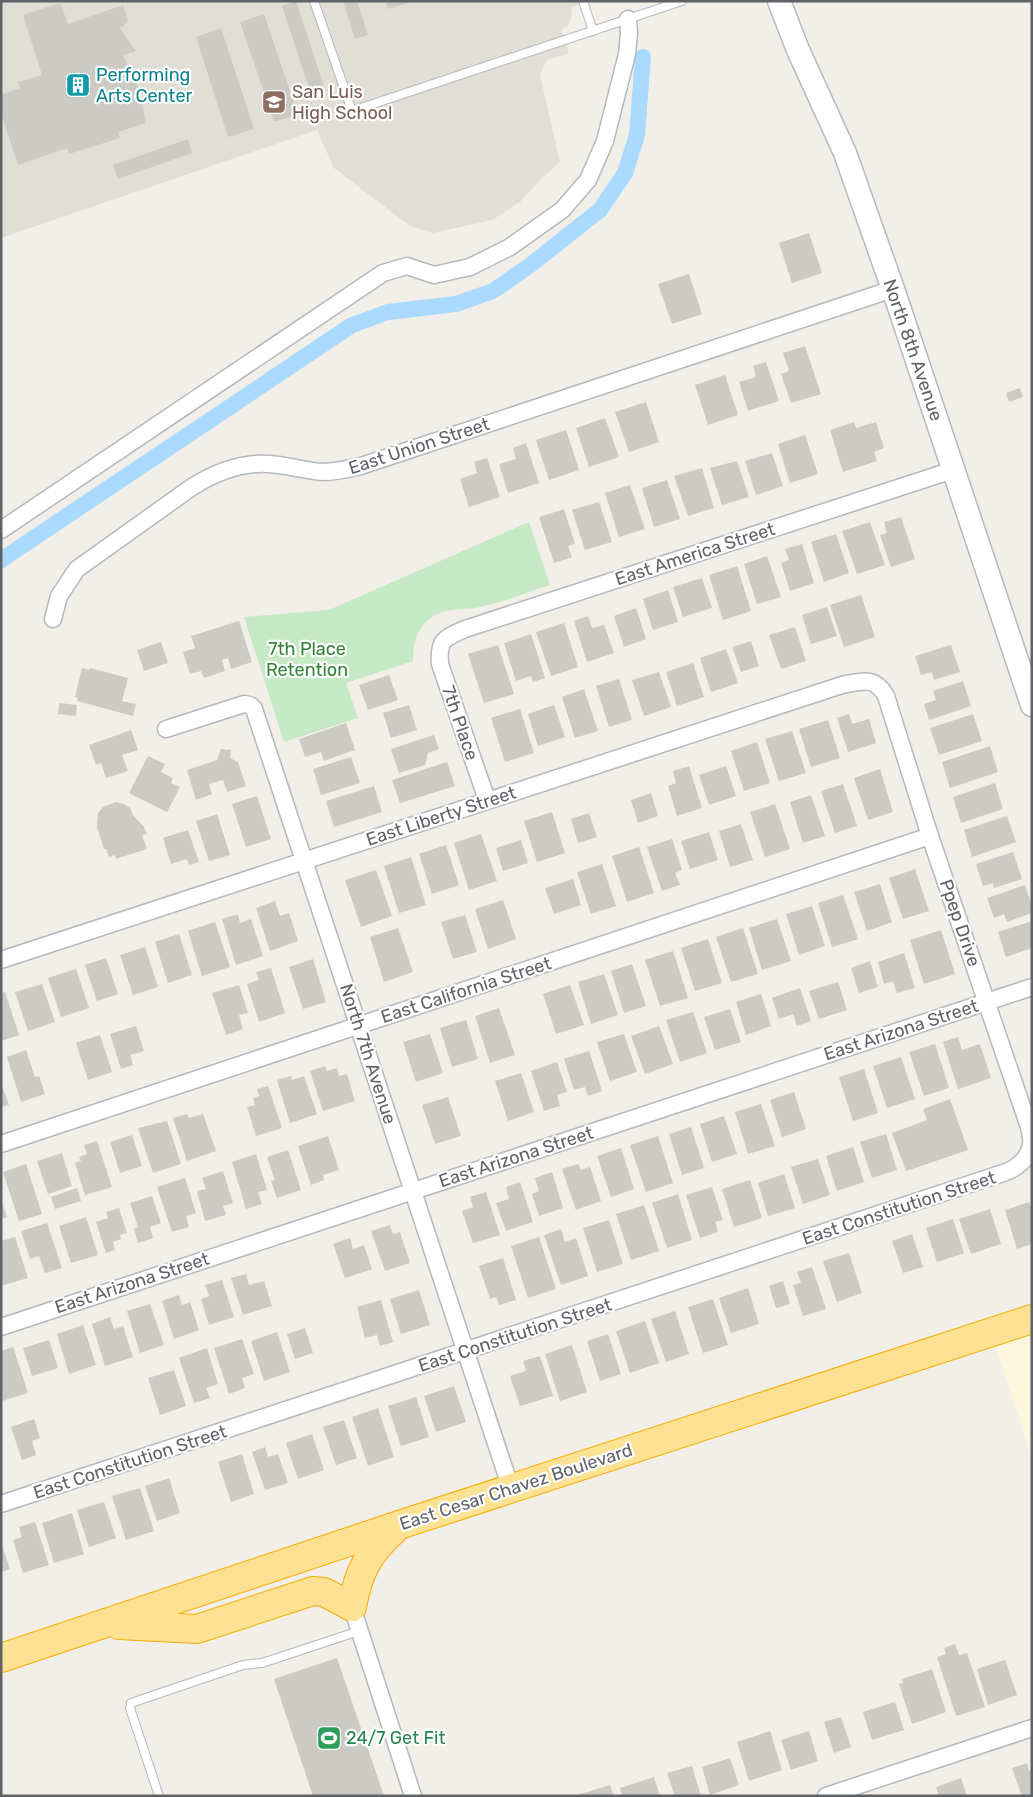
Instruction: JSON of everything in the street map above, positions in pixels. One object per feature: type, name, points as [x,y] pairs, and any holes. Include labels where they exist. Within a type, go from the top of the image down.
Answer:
[{"type":"highway","name":"East Cesar Chavez Boulevard","points":[[1,1658],[400,1525],[1032,1319]]},
{"type":"highway","points":[[356,1619],[357,1586],[370,1554],[381,1541],[400,1525]]},
{"type":"highway","points":[[105,1624],[197,1629],[313,1591],[324,1592],[356,1619]]},
{"type":"main road","name":"North 8th Avenue","points":[[779,1],[798,50],[845,153],[893,289],[1032,705]]},
{"type":"street","points":[[1,530],[383,273],[407,266],[434,275],[470,267],[510,247],[562,210],[588,180],[605,141],[626,54],[629,33],[628,20]]},
{"type":"street","name":"East Union Street","points":[[53,619],[59,596],[77,569],[206,478],[248,465],[268,464],[321,472],[340,471],[361,466],[893,289]]},
{"type":"street","name":"East America Street","points":[[440,645],[444,639],[464,629],[953,470]]},
{"type":"street","name":"7th Place","points":[[440,645],[440,664],[487,800]]},
{"type":"street","name":"East Liberty Street","points":[[1,960],[487,800],[842,686],[864,680],[880,686]]},
{"type":"street","name":"Ppep Drive","points":[[880,686],[886,696],[930,836],[1029,1128],[1031,1144],[1024,1160]]},
{"type":"street","name":"North 7th Avenue","points":[[166,729],[244,704],[250,705],[254,709],[511,1489]]},
{"type":"street","name":"East California Street","points":[[1,1144],[930,836]]},
{"type":"street","name":"East Arizona Street","points":[[1,1326],[1032,987]]},
{"type":"street","name":"East Constitution Street","points":[[1,1504],[1013,1170],[1024,1160]]},
{"type":"street","points":[[356,1619],[413,1796]]},
{"type":"street","points":[[826,1796],[1032,1728]]},
{"type":"lane","points":[[314,1],[352,111],[682,1]]},
{"type":"lane","points":[[583,1],[593,31]]},
{"type":"lane","points":[[159,1796],[130,1708],[131,1703],[243,1665],[262,1664],[356,1619]]},
{"type":"shaded area","name":"San Luis High School","points":[[1,1],[587,1],[572,7],[568,25],[561,30],[569,53],[548,60],[540,75],[560,162],[520,202],[492,220],[433,233],[410,226],[334,168],[317,130],[1,238]]},
{"type":"shaded area","points":[[1032,1321],[1032,1458],[991,1334]]},
{"type":"green space","name":"7th Place Retention","points":[[529,522],[550,585],[489,605],[442,612],[434,616],[419,631],[414,645],[413,661],[346,683],[358,718],[284,742],[244,617],[329,610]]},
{"type":"building","points":[[296,1],[324,86],[310,91],[282,6]]},
{"type":"building","points":[[343,1],[357,1],[368,35],[355,39]]},
{"type":"building","points":[[385,1],[411,1],[411,2],[388,9]]},
{"type":"building","name":"Performing Arts Center","points":[[60,3],[68,24],[123,5],[128,22],[120,28],[136,51],[123,55],[139,89],[146,123],[118,132],[120,138],[69,154],[67,148],[18,165],[1,113],[1,95],[20,88],[18,82],[42,75],[23,15]]},
{"type":"building","points":[[264,14],[298,115],[274,122],[240,22]]},
{"type":"building","points":[[221,28],[254,129],[228,137],[196,37]]},
{"type":"building","points":[[188,139],[192,153],[118,179],[113,165]]},
{"type":"building","points":[[809,233],[822,273],[792,283],[779,243]]},
{"type":"building","points":[[689,274],[702,314],[672,324],[658,284]]},
{"type":"building","points":[[805,346],[821,394],[791,403],[781,374],[789,371],[783,353]]},
{"type":"building","points":[[766,362],[779,401],[748,411],[739,382],[756,377],[753,366]]},
{"type":"building","points":[[725,375],[738,415],[708,425],[695,385]]},
{"type":"building","points":[[1020,388],[1023,397],[1009,402],[1006,393]]},
{"type":"building","points":[[646,402],[659,442],[629,452],[615,412]]},
{"type":"building","points":[[605,418],[619,457],[589,467],[576,428]]},
{"type":"building","points":[[854,422],[856,428],[876,422],[884,448],[874,452],[877,461],[843,472],[830,430]]},
{"type":"building","points":[[566,430],[579,470],[549,480],[536,440]]},
{"type":"building","points":[[805,435],[818,474],[790,483],[778,444]]},
{"type":"building","points":[[526,443],[539,483],[508,493],[499,464],[516,459],[513,448]]},
{"type":"building","points":[[772,453],[783,486],[756,495],[745,461]]},
{"type":"building","points":[[487,458],[500,497],[469,507],[460,479],[477,473],[474,462]]},
{"type":"building","points":[[737,461],[749,497],[722,505],[710,468]]},
{"type":"building","points":[[702,468],[714,508],[688,516],[674,476]]},
{"type":"building","points":[[667,480],[680,519],[654,527],[642,488]]},
{"type":"building","points":[[630,485],[645,529],[619,537],[605,493]]},
{"type":"building","points":[[599,502],[612,542],[585,550],[572,510]]},
{"type":"building","points":[[564,509],[575,544],[568,546],[572,557],[554,563],[539,517]]},
{"type":"building","points":[[901,517],[915,559],[891,567],[880,535],[887,533],[884,522]]},
{"type":"building","points":[[870,522],[885,565],[857,574],[842,531]]},
{"type":"building","points":[[836,534],[849,573],[824,582],[811,542]]},
{"type":"building","points":[[802,544],[814,583],[790,591],[781,563],[789,560],[785,549]]},
{"type":"building","points":[[767,556],[781,597],[757,604],[744,564]]},
{"type":"building","points":[[737,566],[751,611],[723,620],[709,575]]},
{"type":"building","points":[[702,578],[712,608],[683,617],[673,587]]},
{"type":"building","points":[[668,590],[678,622],[653,630],[643,599]]},
{"type":"building","points":[[861,595],[875,637],[844,647],[830,605]]},
{"type":"building","points":[[827,607],[837,636],[811,644],[802,615]]},
{"type":"building","points":[[636,608],[646,639],[624,647],[614,616]]},
{"type":"building","points":[[588,616],[592,628],[604,625],[614,653],[587,662],[574,621]]},
{"type":"building","points":[[239,621],[252,662],[231,669],[228,658],[222,660],[225,671],[204,678],[201,671],[190,674],[183,652],[195,648],[191,636]]},
{"type":"building","points":[[564,623],[578,667],[551,676],[536,632]]},
{"type":"building","points":[[795,627],[806,661],[781,669],[769,635]]},
{"type":"building","points":[[531,634],[545,678],[533,682],[531,676],[516,681],[504,643]]},
{"type":"building","points":[[751,641],[759,666],[741,672],[732,647]]},
{"type":"building","points":[[161,642],[168,663],[144,671],[137,650]]},
{"type":"building","points":[[498,645],[514,694],[484,703],[468,654]]},
{"type":"building","points":[[951,645],[960,672],[934,680],[932,672],[921,675],[915,656]]},
{"type":"building","points":[[726,649],[738,683],[711,692],[700,658]]},
{"type":"building","points":[[693,663],[704,697],[677,706],[666,672]]},
{"type":"building","points":[[82,668],[89,670],[90,668],[128,678],[122,701],[136,704],[133,716],[77,701],[78,698],[75,697]]},
{"type":"building","points":[[659,672],[671,707],[644,716],[632,680]]},
{"type":"building","points":[[389,675],[398,700],[368,710],[359,685]]},
{"type":"building","points":[[619,679],[632,720],[609,727],[596,686]]},
{"type":"building","points":[[963,681],[971,706],[929,720],[924,704],[936,700],[933,691]]},
{"type":"building","points":[[584,689],[598,731],[575,738],[562,697]]},
{"type":"building","points":[[59,703],[77,705],[76,716],[58,714]]},
{"type":"building","points":[[409,705],[417,730],[391,738],[383,713]]},
{"type":"building","points":[[554,705],[565,737],[538,746],[528,714]]},
{"type":"building","points":[[520,709],[534,753],[505,762],[491,718]]},
{"type":"building","points":[[849,714],[852,724],[869,719],[876,743],[848,752],[837,718]]},
{"type":"building","points":[[973,714],[982,741],[939,755],[930,728]]},
{"type":"building","points":[[828,720],[840,758],[811,767],[799,729]]},
{"type":"building","points":[[346,723],[355,750],[324,761],[321,752],[305,757],[299,739]]},
{"type":"building","points":[[131,730],[138,750],[122,755],[128,771],[106,778],[101,763],[96,765],[89,745]]},
{"type":"building","points":[[792,731],[806,773],[779,781],[765,739]]},
{"type":"building","points":[[434,735],[439,749],[428,753],[425,765],[399,773],[391,749]]},
{"type":"building","points":[[757,742],[770,783],[744,791],[731,751]]},
{"type":"building","points":[[990,746],[998,772],[950,788],[942,762]]},
{"type":"building","points":[[221,749],[231,750],[230,758],[238,762],[246,786],[227,792],[223,780],[209,784],[212,794],[196,800],[187,770],[217,760]]},
{"type":"building","points":[[148,756],[165,764],[161,772],[173,778],[171,783],[180,787],[167,812],[129,793]]},
{"type":"building","points":[[351,757],[360,783],[321,795],[313,769]]},
{"type":"building","points":[[447,762],[455,786],[400,803],[392,780]]},
{"type":"building","points":[[689,766],[702,808],[677,816],[668,786],[676,783],[673,771]]},
{"type":"building","points":[[726,766],[736,796],[709,805],[699,775]]},
{"type":"building","points":[[880,769],[893,812],[868,820],[854,778]]},
{"type":"building","points":[[995,783],[1003,809],[961,823],[953,797]]},
{"type":"building","points":[[843,784],[857,826],[835,833],[821,791]]},
{"type":"building","points":[[374,786],[382,812],[334,827],[326,801]]},
{"type":"building","points":[[651,793],[658,816],[638,823],[631,800]]},
{"type":"building","points":[[811,795],[825,836],[803,843],[790,802]]},
{"type":"building","points":[[257,796],[271,839],[246,847],[232,804]]},
{"type":"building","points":[[116,802],[130,808],[133,815],[144,827],[147,834],[142,835],[147,849],[116,859],[115,855],[109,857],[106,849],[104,849],[97,827],[98,813],[103,807]]},
{"type":"building","points":[[775,804],[790,849],[765,857],[750,812]]},
{"type":"building","points":[[552,812],[565,853],[537,862],[524,821]]},
{"type":"building","points":[[589,813],[597,837],[578,843],[571,819]]},
{"type":"building","points":[[217,814],[230,855],[209,861],[196,821]]},
{"type":"building","points":[[1007,816],[1016,842],[972,857],[964,830]]},
{"type":"building","points":[[741,824],[753,860],[730,867],[719,831]]},
{"type":"building","points":[[188,830],[199,862],[189,865],[187,859],[171,864],[163,838]]},
{"type":"building","points":[[709,832],[718,860],[690,869],[681,841]]},
{"type":"building","points":[[481,834],[497,881],[469,890],[454,843]]},
{"type":"building","points":[[672,839],[682,870],[675,873],[680,885],[662,891],[647,847]]},
{"type":"building","points":[[521,840],[528,863],[503,871],[496,848]]},
{"type":"building","points":[[446,845],[459,885],[432,894],[419,854]]},
{"type":"building","points":[[639,847],[654,893],[627,902],[612,856]]},
{"type":"building","points":[[1013,852],[1022,879],[994,888],[993,883],[983,886],[976,864]]},
{"type":"building","points":[[411,857],[426,905],[399,913],[384,866]]},
{"type":"building","points":[[602,864],[616,906],[591,914],[577,872]]},
{"type":"building","points":[[915,869],[929,911],[903,919],[889,878]]},
{"type":"building","points":[[376,870],[392,916],[361,927],[345,880]]},
{"type":"building","points":[[573,879],[581,905],[554,914],[545,888]]},
{"type":"building","points":[[880,884],[892,922],[867,931],[854,892]]},
{"type":"building","points":[[1025,885],[1032,906],[1032,913],[1007,922],[1004,914],[994,918],[987,898]]},
{"type":"building","points":[[843,895],[858,939],[832,947],[818,903]]},
{"type":"building","points":[[503,900],[516,939],[488,949],[475,909]]},
{"type":"building","points":[[275,901],[280,916],[289,913],[298,941],[270,951],[256,908]]},
{"type":"building","points":[[812,906],[825,946],[799,955],[786,914]]},
{"type":"building","points":[[238,914],[240,923],[251,919],[263,956],[236,965],[222,919]]},
{"type":"building","points":[[465,915],[477,952],[453,959],[441,922]]},
{"type":"building","points":[[777,919],[791,961],[762,970],[749,928]]},
{"type":"building","points":[[1032,921],[1032,948],[1006,957],[998,932]]},
{"type":"building","points":[[215,922],[230,967],[202,976],[188,931]]},
{"type":"building","points":[[398,928],[413,972],[384,982],[370,937]]},
{"type":"building","points":[[743,928],[758,974],[731,982],[716,937]]},
{"type":"building","points":[[941,930],[955,974],[924,984],[910,940]]},
{"type":"building","points":[[179,934],[192,975],[168,983],[155,942]]},
{"type":"building","points":[[708,939],[722,983],[695,991],[681,948]]},
{"type":"building","points":[[145,947],[158,987],[133,995],[120,955]]},
{"type":"building","points":[[673,951],[688,998],[660,1006],[645,960]]},
{"type":"building","points":[[904,953],[915,988],[897,993],[893,981],[884,984],[878,962]]},
{"type":"building","points":[[106,958],[118,994],[97,1001],[85,965]]},
{"type":"building","points":[[313,959],[326,1002],[303,1009],[289,967]]},
{"type":"building","points":[[870,961],[878,987],[859,993],[851,968]]},
{"type":"building","points":[[632,964],[646,1006],[624,1013],[611,971]]},
{"type":"building","points":[[271,968],[285,1013],[259,1022],[247,984],[259,980],[256,972]]},
{"type":"building","points":[[76,969],[89,1008],[61,1017],[48,978]]},
{"type":"building","points":[[604,974],[618,1015],[591,1024],[578,982]]},
{"type":"building","points":[[838,982],[847,1010],[819,1019],[809,991]]},
{"type":"building","points":[[42,984],[55,1022],[28,1031],[15,992]]},
{"type":"building","points":[[239,985],[248,1013],[239,1015],[243,1029],[226,1035],[212,993]]},
{"type":"building","points":[[570,985],[584,1025],[556,1034],[543,994]]},
{"type":"building","points":[[800,988],[811,1021],[797,1026],[793,1014],[779,1019],[772,998]]},
{"type":"building","points":[[5,992],[19,1035],[1,1041],[1,993]]},
{"type":"building","points":[[761,994],[771,1026],[746,1035],[736,1002]]},
{"type":"building","points":[[499,1008],[515,1055],[490,1063],[475,1016]]},
{"type":"building","points":[[730,1009],[741,1042],[715,1050],[704,1017]]},
{"type":"building","points":[[693,1012],[707,1053],[680,1062],[666,1020]]},
{"type":"building","points":[[466,1020],[478,1059],[452,1067],[440,1028]]},
{"type":"building","points":[[136,1026],[144,1051],[130,1055],[133,1065],[121,1069],[110,1034]]},
{"type":"building","points":[[659,1026],[673,1064],[645,1074],[631,1036]]},
{"type":"building","points":[[430,1034],[443,1073],[416,1082],[403,1042]]},
{"type":"building","points":[[624,1034],[637,1072],[610,1081],[597,1042]]},
{"type":"building","points":[[100,1035],[112,1072],[88,1080],[76,1043]]},
{"type":"building","points":[[958,1037],[962,1050],[980,1044],[991,1078],[958,1089],[943,1042]]},
{"type":"building","points":[[935,1044],[949,1088],[924,1096],[909,1052]]},
{"type":"building","points":[[26,1050],[35,1077],[39,1076],[45,1094],[21,1102],[7,1057]]},
{"type":"building","points":[[589,1051],[602,1091],[588,1096],[585,1087],[574,1090],[564,1059]]},
{"type":"building","points":[[901,1057],[915,1099],[887,1108],[873,1066]]},
{"type":"building","points":[[557,1062],[567,1092],[557,1095],[560,1106],[544,1111],[531,1071]]},
{"type":"building","points":[[325,1066],[327,1071],[337,1068],[339,1076],[347,1074],[355,1101],[323,1111],[310,1071]]},
{"type":"building","points":[[864,1069],[878,1113],[853,1121],[839,1077]]},
{"type":"building","points":[[521,1073],[534,1112],[508,1121],[495,1081]]},
{"type":"building","points":[[291,1076],[292,1080],[304,1076],[317,1114],[290,1123],[277,1080]]},
{"type":"building","points":[[1,1083],[9,1105],[1,1107]]},
{"type":"building","points":[[268,1086],[282,1128],[256,1136],[247,1107],[255,1105],[253,1098],[259,1096],[257,1089]]},
{"type":"building","points":[[794,1092],[806,1129],[782,1137],[770,1100]]},
{"type":"building","points":[[448,1097],[461,1136],[435,1144],[422,1105]]},
{"type":"building","points":[[950,1099],[968,1150],[906,1171],[892,1133],[927,1120],[923,1109]]},
{"type":"building","points":[[761,1104],[775,1146],[748,1154],[735,1112]]},
{"type":"building","points":[[187,1114],[189,1118],[203,1114],[216,1151],[187,1161],[173,1118]]},
{"type":"building","points":[[724,1116],[737,1154],[712,1162],[700,1124]]},
{"type":"building","points":[[167,1121],[181,1164],[153,1173],[138,1128]]},
{"type":"building","points":[[691,1127],[704,1168],[682,1175],[669,1134]]},
{"type":"building","points":[[886,1134],[897,1170],[872,1178],[860,1142]]},
{"type":"building","points":[[132,1135],[142,1166],[120,1173],[110,1142]]},
{"type":"building","points":[[328,1136],[339,1170],[323,1175],[324,1180],[311,1185],[298,1146]]},
{"type":"building","points":[[658,1136],[673,1183],[646,1192],[630,1145]]},
{"type":"building","points":[[97,1141],[112,1187],[85,1195],[75,1163],[81,1161],[79,1157],[87,1154],[84,1145]]},
{"type":"building","points":[[853,1147],[864,1182],[837,1191],[826,1156]]},
{"type":"building","points":[[621,1148],[634,1189],[611,1197],[597,1156]]},
{"type":"building","points":[[288,1150],[301,1190],[277,1198],[271,1181],[275,1180],[267,1157]]},
{"type":"building","points":[[62,1153],[72,1186],[48,1194],[37,1161]]},
{"type":"building","points":[[256,1154],[267,1190],[258,1192],[262,1204],[246,1209],[232,1162]]},
{"type":"building","points":[[818,1159],[830,1195],[803,1204],[791,1167]]},
{"type":"building","points":[[26,1164],[42,1214],[19,1221],[3,1172]]},
{"type":"building","points":[[578,1164],[581,1170],[590,1167],[601,1201],[576,1210],[562,1169]]},
{"type":"building","points":[[223,1171],[233,1203],[223,1206],[226,1215],[205,1221],[197,1191],[206,1189],[202,1178]]},
{"type":"building","points":[[552,1172],[563,1208],[539,1216],[532,1194],[539,1191],[535,1178]]},
{"type":"building","points":[[784,1174],[795,1208],[768,1216],[758,1183]]},
{"type":"building","points":[[185,1178],[196,1213],[186,1216],[189,1227],[172,1232],[157,1187]]},
{"type":"building","points":[[750,1180],[762,1218],[734,1227],[722,1189]]},
{"type":"building","points":[[520,1182],[533,1222],[506,1231],[496,1203],[509,1199],[506,1187]]},
{"type":"building","points":[[712,1187],[723,1220],[715,1222],[718,1232],[700,1238],[686,1195]]},
{"type":"building","points":[[77,1188],[81,1201],[55,1209],[51,1197]]},
{"type":"building","points":[[486,1192],[500,1235],[473,1243],[462,1211],[473,1207],[470,1197]]},
{"type":"building","points":[[678,1194],[692,1240],[667,1248],[652,1203]]},
{"type":"building","points":[[152,1196],[161,1223],[150,1227],[153,1238],[138,1243],[134,1229],[138,1227],[130,1203]]},
{"type":"building","points":[[1,1200],[7,1217],[1,1219]]},
{"type":"building","points":[[1029,1202],[1032,1210],[1032,1244],[1017,1249],[1005,1210]]},
{"type":"building","points":[[644,1205],[659,1251],[631,1260],[616,1214]]},
{"type":"building","points":[[119,1208],[127,1233],[120,1235],[121,1239],[113,1242],[115,1250],[106,1253],[96,1222],[108,1218],[106,1212]]},
{"type":"building","points":[[990,1209],[1001,1244],[971,1254],[959,1219]]},
{"type":"building","points":[[86,1217],[98,1255],[71,1263],[59,1226]]},
{"type":"building","points":[[953,1219],[964,1253],[937,1262],[926,1228]]},
{"type":"building","points":[[609,1220],[623,1264],[597,1272],[583,1228]]},
{"type":"building","points":[[47,1223],[62,1268],[45,1273],[39,1256],[30,1259],[21,1231]]},
{"type":"building","points":[[390,1225],[393,1234],[400,1232],[410,1263],[385,1271],[371,1231]]},
{"type":"building","points":[[561,1229],[565,1242],[576,1238],[588,1276],[561,1285],[544,1235]]},
{"type":"building","points":[[912,1234],[923,1267],[903,1273],[892,1241]]},
{"type":"building","points":[[15,1237],[28,1278],[1,1286],[1,1241]]},
{"type":"building","points":[[539,1237],[556,1289],[528,1298],[511,1246]]},
{"type":"building","points":[[350,1238],[353,1249],[364,1245],[372,1269],[345,1278],[333,1244]]},
{"type":"building","points":[[849,1253],[862,1293],[837,1302],[823,1261]]},
{"type":"building","points":[[503,1258],[516,1300],[499,1305],[496,1297],[490,1299],[479,1266]]},
{"type":"building","points":[[812,1267],[826,1309],[803,1316],[793,1285],[801,1283],[797,1272]]},
{"type":"building","points":[[246,1274],[249,1285],[264,1281],[272,1306],[243,1315],[231,1278]]},
{"type":"building","points":[[222,1280],[234,1317],[209,1325],[201,1299],[209,1296],[205,1285]]},
{"type":"building","points":[[783,1281],[790,1304],[776,1308],[769,1286]]},
{"type":"building","points":[[748,1288],[759,1324],[731,1333],[719,1298]]},
{"type":"building","points":[[419,1290],[430,1325],[401,1334],[390,1299]]},
{"type":"building","points":[[179,1295],[182,1305],[190,1302],[199,1330],[174,1339],[162,1301]]},
{"type":"building","points":[[713,1299],[728,1345],[703,1353],[688,1307]]},
{"type":"building","points":[[381,1300],[393,1342],[380,1346],[377,1335],[365,1338],[357,1307]]},
{"type":"building","points":[[150,1304],[164,1345],[140,1353],[127,1311]]},
{"type":"building","points":[[675,1311],[689,1354],[666,1362],[651,1319]]},
{"type":"building","points":[[110,1317],[114,1329],[123,1326],[133,1357],[105,1366],[92,1324]]},
{"type":"building","points":[[645,1321],[659,1363],[630,1373],[616,1331]]},
{"type":"building","points":[[83,1325],[96,1365],[69,1374],[57,1334]]},
{"type":"building","points":[[305,1328],[313,1353],[295,1359],[287,1334]]},
{"type":"building","points":[[277,1332],[290,1372],[264,1381],[251,1341]]},
{"type":"building","points":[[608,1334],[621,1374],[600,1381],[587,1341]]},
{"type":"building","points":[[242,1339],[254,1374],[242,1378],[245,1388],[229,1394],[214,1348]]},
{"type":"building","points":[[49,1340],[58,1368],[32,1376],[23,1348]]},
{"type":"building","points":[[572,1345],[587,1392],[560,1401],[545,1354]]},
{"type":"building","points":[[13,1347],[28,1393],[2,1401],[1,1351]]},
{"type":"building","points":[[207,1348],[218,1384],[206,1388],[210,1398],[194,1403],[179,1358]]},
{"type":"building","points":[[540,1356],[553,1396],[520,1406],[510,1376],[526,1371],[523,1361]]},
{"type":"building","points":[[174,1370],[186,1406],[160,1415],[148,1378]]},
{"type":"building","points":[[454,1386],[466,1422],[436,1432],[424,1396]]},
{"type":"building","points":[[416,1397],[429,1437],[401,1446],[388,1406]]},
{"type":"building","points":[[378,1408],[394,1457],[368,1466],[352,1417]]},
{"type":"building","points":[[34,1419],[40,1438],[32,1441],[36,1455],[22,1460],[11,1427]]},
{"type":"building","points":[[344,1420],[357,1458],[336,1465],[323,1427]]},
{"type":"building","points":[[312,1434],[324,1470],[298,1479],[286,1443]]},
{"type":"building","points":[[265,1447],[268,1457],[278,1454],[288,1483],[265,1490],[252,1452]]},
{"type":"building","points":[[242,1454],[254,1494],[231,1502],[218,1462]]},
{"type":"building","points":[[169,1478],[180,1513],[157,1521],[145,1486]]},
{"type":"building","points":[[140,1488],[154,1531],[126,1540],[112,1496]]},
{"type":"building","points":[[104,1502],[116,1538],[89,1547],[77,1510]]},
{"type":"building","points":[[72,1513],[84,1554],[54,1563],[42,1523]]},
{"type":"building","points":[[35,1522],[49,1565],[23,1573],[13,1540],[22,1537],[19,1527]]},
{"type":"building","points":[[1,1542],[10,1569],[1,1572]]},
{"type":"building","points":[[955,1644],[959,1655],[967,1653],[985,1707],[956,1716],[937,1657],[946,1654],[944,1648]]},
{"type":"building","name":"24/7 Get Fit","points":[[337,1658],[384,1796],[313,1796],[274,1679]]},
{"type":"building","points":[[1005,1660],[1017,1695],[988,1705],[977,1669]]},
{"type":"building","points":[[932,1669],[946,1712],[912,1724],[899,1684],[903,1683],[902,1679]]},
{"type":"building","points":[[895,1702],[904,1730],[872,1740],[863,1712]]},
{"type":"building","points":[[841,1717],[851,1747],[834,1753],[824,1722]]},
{"type":"building","points":[[770,1731],[782,1770],[749,1781],[737,1742]]},
{"type":"building","points":[[809,1731],[818,1761],[791,1770],[781,1740]]},
{"type":"building","points":[[730,1758],[739,1785],[710,1795],[702,1767]]},
{"type":"building","points":[[1027,1763],[1029,1771],[1032,1770],[1032,1796],[1022,1796],[1012,1768]]},
{"type":"building","points":[[692,1766],[701,1796],[675,1796],[667,1773]]},
{"type":"building","points":[[654,1777],[660,1796],[622,1796],[620,1788]]},
{"type":"building","points":[[961,1778],[967,1796],[939,1796],[936,1787]]},
{"type":"building","points":[[610,1785],[614,1796],[577,1795]]},
{"type":"waterway","points":[[1,560],[352,325],[388,312],[456,304],[493,291],[529,266],[600,210],[625,173],[637,135],[643,57]]},
{"type":"place","name":"Performing Arts Center","points":[[78,85]]},
{"type":"place","name":"San Luis High School","points":[[274,102]]},
{"type":"place","name":"24/7 Get Fit","points":[[329,1738]]}]
